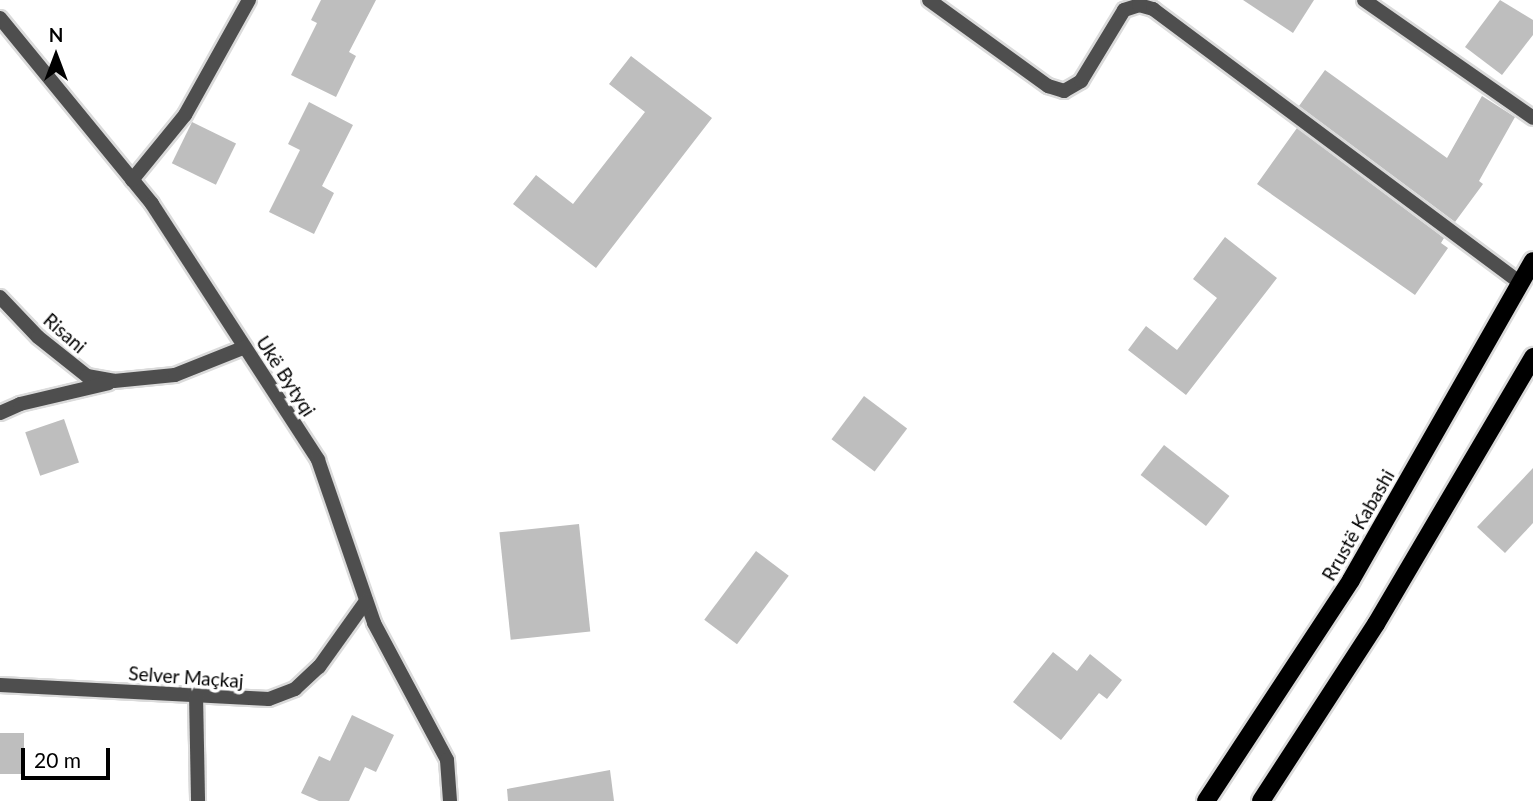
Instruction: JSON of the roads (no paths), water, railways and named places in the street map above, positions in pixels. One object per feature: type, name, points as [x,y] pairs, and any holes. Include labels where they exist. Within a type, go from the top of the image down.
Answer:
[{"type":"main road","name":"Rrustë Kabashi","points":[[1206,801],[1351,580],[1533,261]]},
{"type":"main road","points":[[1261,801],[1376,624],[1533,357]]},
{"type":"street","points":[[132,180],[185,115],[249,0]]},
{"type":"street","points":[[929,0],[1048,86],[1064,92],[1081,80],[1124,10],[1139,5],[1153,9],[1521,283]]},
{"type":"street","points":[[1364,0],[1533,118]]},
{"type":"street","name":"Ukë Bytyqi","points":[[0,18],[132,180],[318,460],[366,601],[447,760],[450,801]]},
{"type":"street","name":"Risani","points":[[0,297],[66,362],[88,376],[114,381]]},
{"type":"street","name":"Risani","points":[[0,413],[20,404],[114,381],[175,375],[244,347]]},
{"type":"street","name":"Selver Maçkaj","points":[[0,685],[196,694],[247,701],[295,690],[338,642],[366,601]]},
{"type":"street","points":[[196,694],[198,801]]}]
